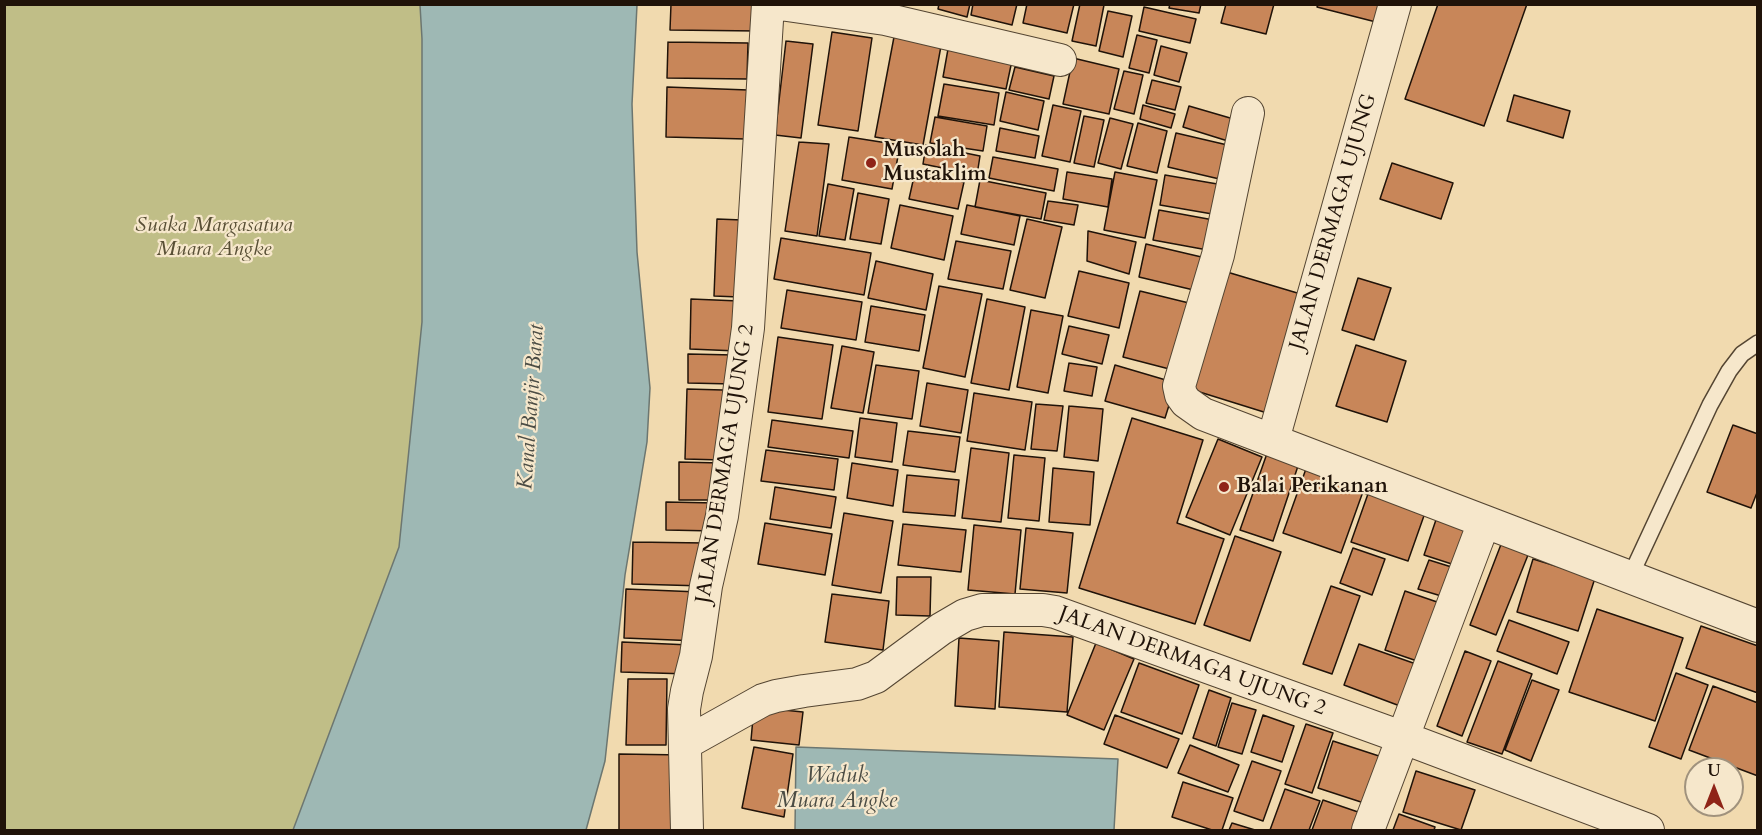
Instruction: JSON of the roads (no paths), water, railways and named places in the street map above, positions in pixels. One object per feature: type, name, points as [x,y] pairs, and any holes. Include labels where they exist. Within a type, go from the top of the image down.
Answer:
[{"type":"street","name":"JALAN DERMAGA UJUNG 2","points":[[687,831],[684,709],[696,656],[706,586],[722,516],[748,328],[768,4]]},
{"type":"street","points":[[780,4],[885,19],[1060,60]]},
{"type":"street","name":"JALAN DERMAGA UJUNG","points":[[1273,440],[1395,4]]},
{"type":"street","points":[[1248,113],[1218,255],[1179,386],[1186,402],[1203,414],[1758,626]]},
{"type":"street","points":[[1368,831],[1484,522]]},
{"type":"street","name":"JALAN DERMAGA UJUNG 2","points":[[686,743],[763,700],[785,694],[857,684],[876,677],[941,629],[965,615],[982,610],[1028,609],[1055,612],[1404,738],[1648,831]]},
{"type":"lane","points":[[1630,577],[1728,371],[1742,354],[1758,343]]},
{"type":"water","name":"Kanal Banjir Barat","points":[[420,5],[637,5],[632,104],[637,252],[650,388],[647,442],[625,575],[605,761],[586,830],[293,830],[399,547],[422,322]]},
{"type":"water","name":"Waduk Muara Angke","points":[[796,747],[1118,759],[1114,830],[795,830]]},
{"type":"place","name":"Musolah Mustaklim","points":[[871,163]]},
{"type":"place","name":"Balai Perikanan","points":[[1224,487]]},
{"type":"park label","name":"Suaka Margasatwa Muara Angke","points":[[214,238]]}]
